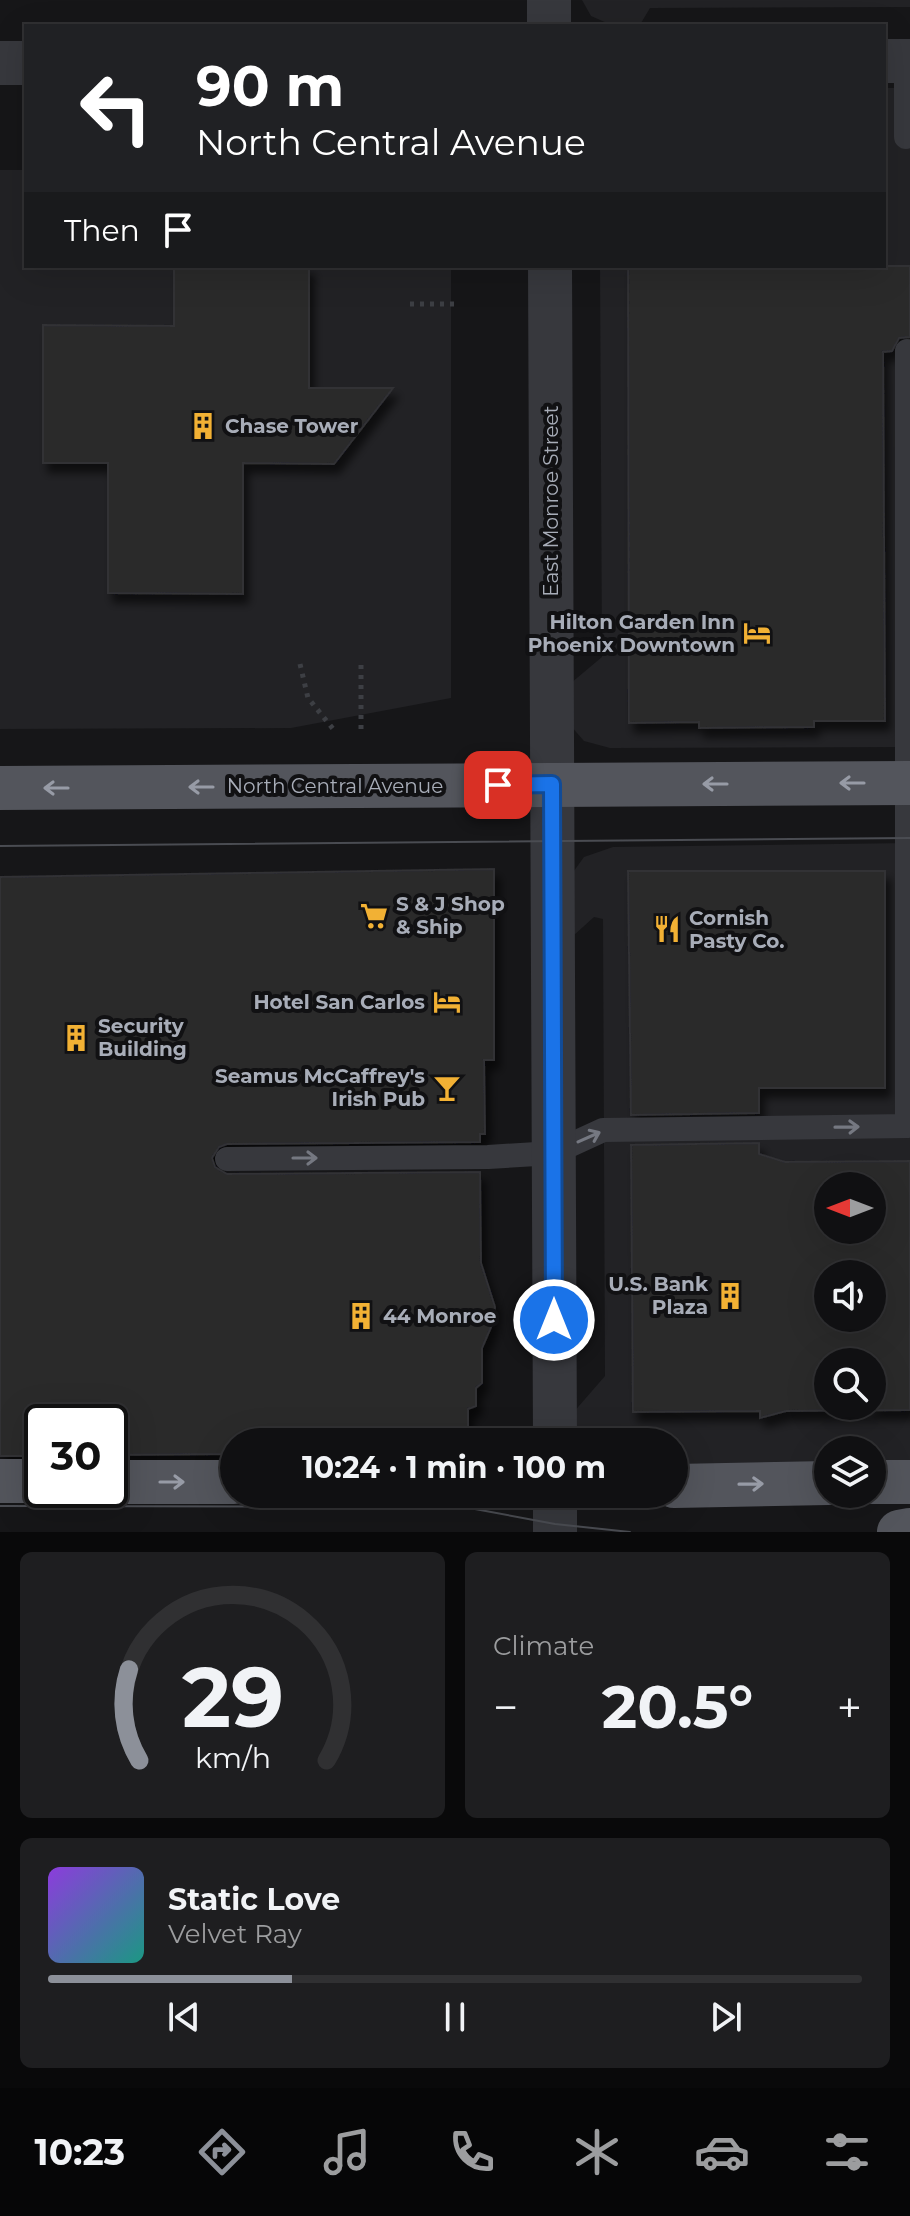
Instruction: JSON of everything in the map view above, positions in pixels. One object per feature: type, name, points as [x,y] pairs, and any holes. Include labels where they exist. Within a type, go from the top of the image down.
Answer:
[{"type":"main road","name":"North Central Avenue","points":[[0,788],[908,783]]},
{"type":"main road","points":[[0,1481],[24,1481]]},
{"type":"main road","points":[[128,1482],[220,1482]]},
{"type":"main road","points":[[886,1482],[910,1482]]},
{"type":"main road","points":[[688,1486],[814,1483]]},
{"type":"main road","points":[[901,1532],[910,1530]]},
{"type":"street","points":[[549,0],[549,24]]},
{"type":"street","points":[[0,63],[24,63]]},
{"type":"street","name":"East Monroe Street","points":[[550,268],[555,1428]]},
{"type":"street","points":[[555,1508],[555,1532]]},
{"type":"lane","points":[[900,61],[906,137]]},
{"type":"lane","points":[[227,1159],[488,1157],[553,1153],[603,1130],[907,1126],[907,351]]},
{"type":"path","points":[[410,304],[460,304]]},
{"type":"path","points":[[300,664],[308,698],[334,730]]},
{"type":"path","points":[[361,665],[361,730]]},
{"type":"shaded area","points":[[582,0],[910,0],[910,7],[650,8],[641,23],[607,23],[591,16]]},
{"type":"shaded area","points":[[886,88],[910,88],[910,747],[610,748],[584,741],[570,725],[571,683],[602,657],[600,268],[886,268]]},
{"type":"shaded area","points":[[0,170],[24,170],[24,268],[451,268],[451,698],[291,728],[0,729]]},
{"type":"shaded area","points":[[910,843],[910,1463],[886,1463],[886,1436],[814,1436],[814,1463],[688,1464],[688,1428],[573,1428],[572,1414],[605,1376],[603,919],[594,917],[573,936],[571,875],[584,857],[613,847]]},
{"type":"building","name":"Hilton Garden Inn Phoenix Downtown","points":[[910,266],[910,337],[899,338],[892,351],[883,352],[885,721],[814,721],[814,727],[699,728],[699,722],[629,723],[628,268]]},
{"type":"building","name":"Chase Tower","points":[[174,268],[309,268],[309,388],[393,388],[334,464],[243,463],[243,594],[108,593],[108,463],[43,463],[43,325],[174,326]]},
{"type":"building","points":[[494,869],[494,1060],[484,1060],[485,1134],[480,1134],[480,1142],[227,1144],[219,1147],[212,1158],[215,1167],[227,1174],[480,1172],[481,1263],[495,1307],[492,1325],[482,1348],[482,1383],[476,1388],[476,1406],[468,1409],[468,1428],[220,1428],[220,1454],[128,1455],[128,1404],[24,1404],[24,1456],[0,1456],[0,877]]},
{"type":"building","points":[[628,871],[885,871],[885,1088],[759,1088],[759,1113],[631,1115]]},
{"type":"building","name":"U.S. Bank Plaza","points":[[759,1143],[759,1154],[785,1162],[910,1161],[910,1410],[886,1410],[886,1348],[814,1348],[814,1411],[786,1411],[760,1418],[760,1411],[633,1412],[631,1145]]},
{"type":"tram line","points":[[0,846],[910,838]]},
{"type":"tram line","points":[[0,1506],[464,1507],[555,1524],[630,1532]]},
{"type":"place","name":"Chase Tower","points":[[203,426]]},
{"type":"place","name":"Hilton Garden Inn Phoenix Downtown","points":[[757,633]]},
{"type":"place","name":"S & J Shop & Ship","points":[[374,916]]},
{"type":"place","name":"Cornish Pasty Co.","points":[[667,929]]},
{"type":"place","name":"Hotel San Carlos","points":[[447,1002]]},
{"type":"place","name":"Security Building","points":[[76,1038]]},
{"type":"place","name":"Seamus McCaffrey's Irish Pub","points":[[447,1088]]},
{"type":"place","name":"U.S. Bank Plaza","points":[[730,1296]]},
{"type":"place","name":"44 Monroe","points":[[361,1316]]},
{"type":"route","points":[[498,785],[552,784],[554,1320]]}]
